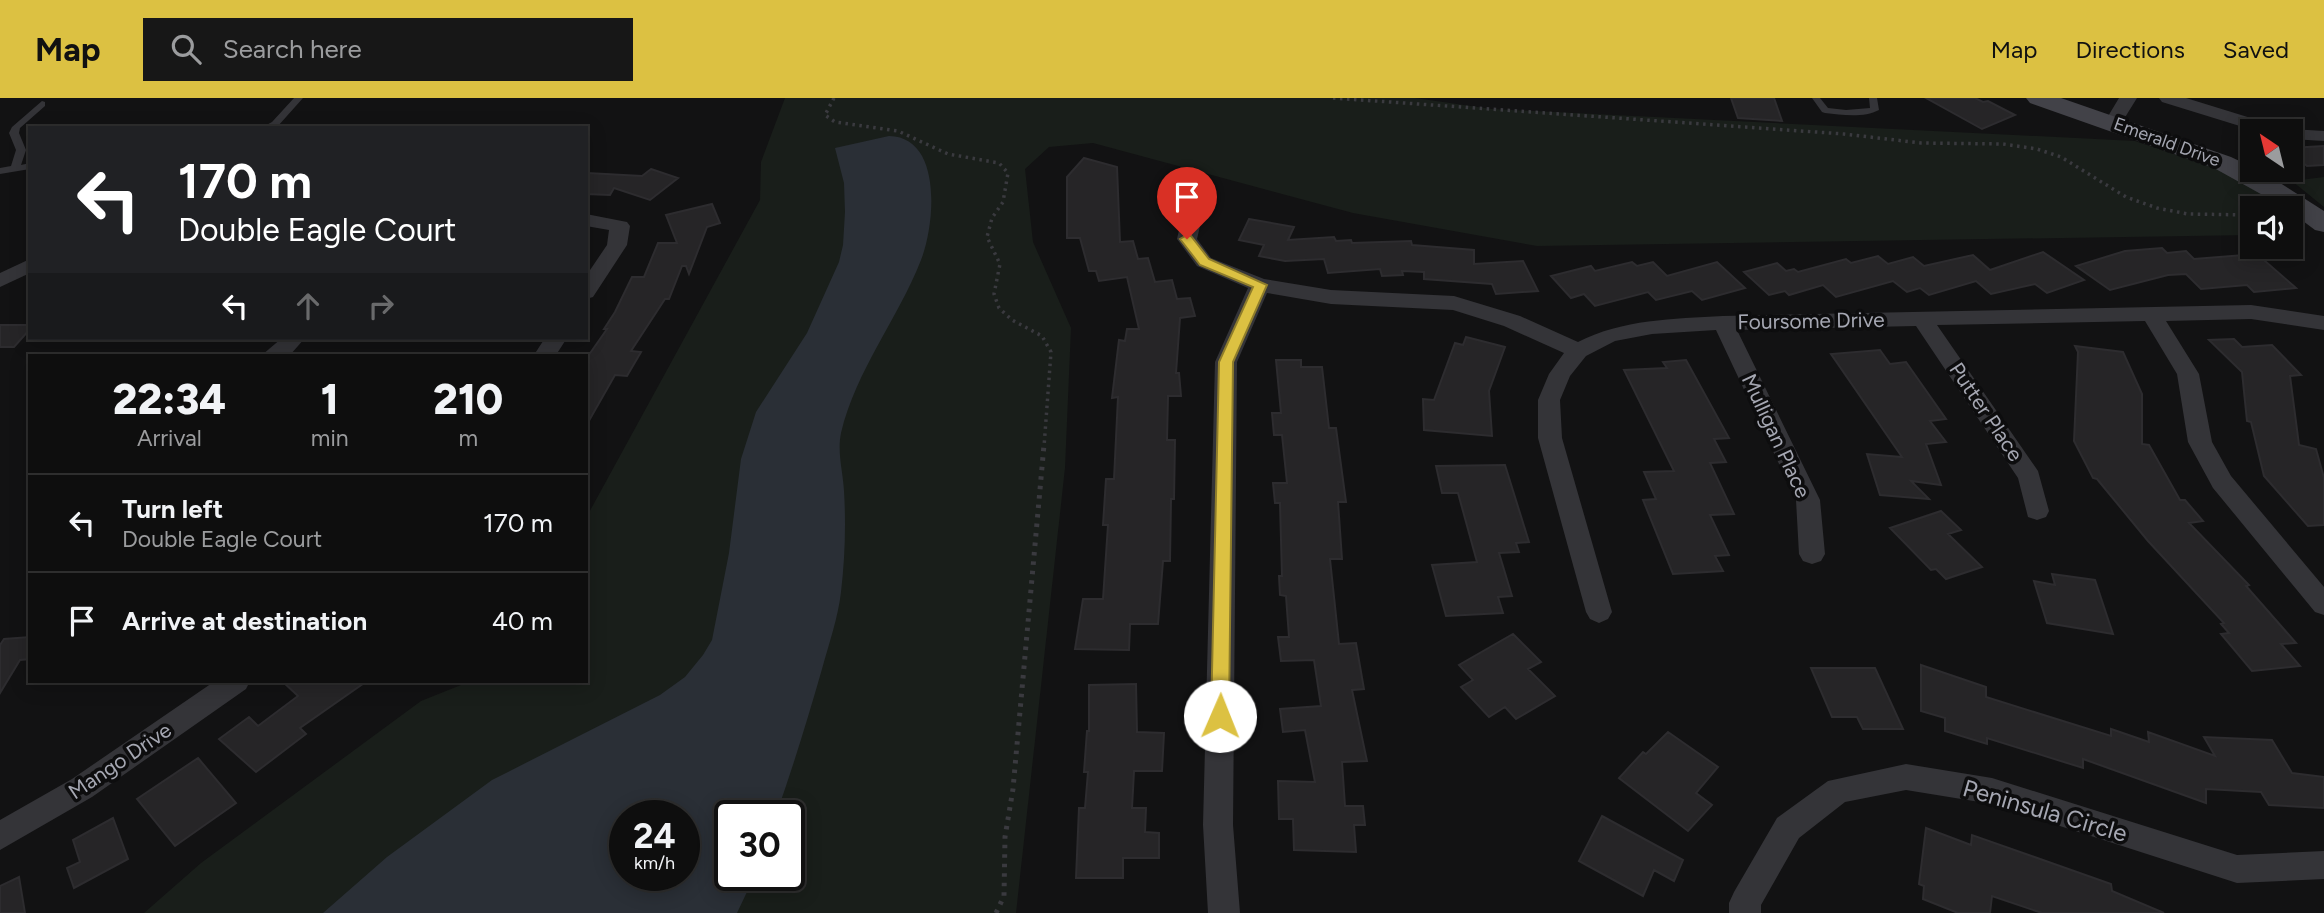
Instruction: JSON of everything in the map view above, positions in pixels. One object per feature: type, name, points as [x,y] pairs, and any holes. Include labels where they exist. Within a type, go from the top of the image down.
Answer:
[{"type":"street","name":"Emerald Drive","points":[[2038,98],[2196,149],[2250,175],[2300,204],[2324,224]]},
{"type":"street","points":[[2113,123],[2128,98]]},
{"type":"street","points":[[2168,98],[2240,121]]},
{"type":"street","points":[[2234,98],[2240,121]]},
{"type":"street","points":[[2303,135],[2324,136]]},
{"type":"street","points":[[1192,217],[1187,239],[1204,262],[1260,285],[1331,297],[1454,303],[1512,321],[1578,351]]},
{"type":"street","points":[[588,220],[620,226],[617,245],[588,289]]},
{"type":"street","points":[[0,281],[28,266]]},
{"type":"street","points":[[1224,913],[1218,825],[1226,362],[1260,285]]},
{"type":"street","name":"Foursome Drive","points":[[1599,611],[1550,438],[1549,400],[1560,374],[1578,351],[1609,335],[1652,327],[1723,323],[2250,312],[2324,323]]},
{"type":"street","points":[[2153,316],[2188,374],[2200,442],[2222,482],[2324,605]]},
{"type":"street","name":"Putter Place","points":[[1922,319],[2030,477],[2037,511]]},
{"type":"street","name":"Mulligan Place","points":[[1723,323],[1808,500],[1812,554]]},
{"type":"street","points":[[275,354],[292,340]]},
{"type":"street","name":"Mango Drive","points":[[0,836],[82,788],[233,683]]},
{"type":"street","name":"Peninsula Circle","points":[[1745,913],[1745,903],[1788,828],[1838,790],[1906,777],[1992,791],[2237,869],[2324,865]]},
{"type":"lane","points":[[270,126],[299,98]]},
{"type":"lane","points":[[1816,98],[1825,110],[1846,113],[1875,110],[1873,98]]},
{"type":"lane","points":[[15,168],[21,150],[14,133],[16,127],[42,104]]},
{"type":"lane","points":[[0,171],[28,166]]},
{"type":"path","points":[[834,98],[825,115],[835,122],[898,131],[948,154],[999,163],[1008,173],[1003,202],[992,218],[987,237],[1000,264],[995,282],[995,303],[1009,319],[1033,330],[1047,341],[1052,356],[1013,789],[1005,837],[1004,896],[996,913]]},
{"type":"path","points":[[1333,98],[1425,107],[1844,134],[1902,142],[2011,144],[2040,149],[2085,168],[2124,196],[2155,209],[2200,215],[2240,215]]},
{"type":"shaded area","points":[[785,98],[1415,98],[1492,109],[2135,141],[2233,176],[2269,196],[2240,196],[2240,235],[1537,246],[1353,213],[1093,143],[1049,147],[1025,169],[1033,242],[1071,328],[1065,468],[1016,913],[144,913],[201,863],[421,701],[466,683],[588,683],[588,514],[760,200],[761,162]]},
{"type":"shaded area","points":[[889,136],[906,140],[919,151],[927,166],[931,185],[930,226],[912,282],[867,366],[841,433],[845,529],[840,602],[817,687],[781,800],[714,800],[714,891],[747,891],[737,913],[323,913],[387,857],[492,780],[660,695],[685,677],[703,655],[712,640],[729,553],[741,459],[756,412],[807,333],[839,262],[843,245],[844,183],[835,148]]},
{"type":"shaded area","points":[[2324,177],[2324,207],[2293,182],[2303,182],[2303,180]]},
{"type":"building","points":[[1731,98],[1774,98],[1782,121],[1738,118]]},
{"type":"building","points":[[1926,98],[1975,98],[1988,101],[2015,115],[1982,129]]},
{"type":"building","points":[[2324,146],[2324,165],[2307,166],[2303,163],[2303,147]]},
{"type":"building","points":[[1084,158],[1117,167],[1120,242],[1133,241],[1138,259],[1148,258],[1155,282],[1172,280],[1177,299],[1190,298],[1195,316],[1180,318],[1176,373],[1179,373],[1181,396],[1168,396],[1167,440],[1175,440],[1174,499],[1171,499],[1170,561],[1163,561],[1158,624],[1130,624],[1129,650],[1075,649],[1083,599],[1103,599],[1108,525],[1103,525],[1106,479],[1114,479],[1118,397],[1112,398],[1119,340],[1125,341],[1127,329],[1139,329],[1127,277],[1099,281],[1096,271],[1089,271],[1080,238],[1067,238],[1067,177]]},
{"type":"building","points":[[651,169],[678,178],[650,200],[614,188],[610,195],[588,194],[588,173],[642,176]]},
{"type":"building","points":[[712,204],[720,223],[707,227],[689,274],[686,266],[682,266],[669,299],[665,299],[631,351],[641,352],[627,376],[615,375],[588,422],[588,356],[607,329],[604,329],[632,277],[644,277],[658,243],[677,243],[666,215]]},
{"type":"building","points":[[1249,219],[1294,227],[1288,240],[1334,237],[1336,241],[1351,240],[1352,243],[1411,241],[1412,245],[1474,250],[1474,264],[1523,261],[1538,291],[1496,294],[1492,284],[1424,279],[1424,272],[1402,271],[1403,275],[1382,276],[1380,269],[1328,273],[1324,259],[1285,261],[1259,256],[1264,245],[1239,240]]},
{"type":"building","points":[[2162,248],[2167,253],[2186,251],[2194,259],[2240,255],[2240,259],[2263,259],[2296,288],[2254,292],[2247,285],[2201,289],[2186,274],[2168,275],[2110,290],[2076,266],[2125,251]]},
{"type":"building","points":[[2043,252],[2084,280],[2047,293],[2035,284],[1991,294],[1976,281],[1929,295],[1920,288],[1907,292],[1893,281],[1836,297],[1823,285],[1789,295],[1785,291],[1769,295],[1744,272],[1777,263],[1786,271],[1794,269],[1798,272],[1846,259],[1851,263],[1878,256],[1888,264],[1913,257],[1924,266],[1973,255],[1990,270]]},
{"type":"building","points":[[1632,262],[1637,266],[1653,262],[1667,276],[1717,262],[1745,288],[1702,300],[1692,291],[1656,300],[1648,292],[1595,306],[1584,294],[1571,298],[1551,276],[1591,266],[1595,271]]},
{"type":"building","points":[[0,325],[28,325],[28,331],[14,347],[0,347]]},
{"type":"building","points":[[1466,337],[1505,347],[1489,391],[1492,436],[1424,430],[1423,399],[1434,400],[1455,343],[1463,345]]},
{"type":"building","points":[[2234,339],[2242,347],[2272,345],[2301,375],[2290,376],[2299,445],[2316,449],[2324,478],[2324,525],[2308,526],[2264,476],[2251,422],[2247,421],[2242,372],[2209,340]]},
{"type":"building","points":[[2075,346],[2123,352],[2142,394],[2142,444],[2149,445],[2180,500],[2185,500],[2203,521],[2189,523],[2249,585],[2246,586],[2296,643],[2281,644],[2300,666],[2252,671],[2221,634],[2229,633],[2221,624],[2224,623],[2148,541],[2097,479],[2093,478],[2074,441],[2078,352]]},
{"type":"building","points":[[1880,350],[1890,364],[1906,362],[1946,419],[1930,421],[1946,442],[1926,444],[1941,485],[1911,481],[1929,499],[1880,495],[1867,454],[1902,457],[1831,354]]},
{"type":"building","points":[[1276,360],[1301,360],[1301,367],[1322,367],[1329,428],[1336,428],[1346,502],[1338,502],[1342,559],[1330,559],[1339,644],[1356,643],[1364,689],[1352,690],[1367,761],[1342,762],[1345,806],[1363,806],[1365,825],[1354,825],[1356,852],[1294,850],[1293,819],[1279,819],[1278,781],[1315,782],[1305,730],[1283,732],[1280,709],[1321,706],[1314,660],[1281,661],[1278,637],[1289,637],[1286,596],[1280,595],[1280,503],[1275,503],[1273,483],[1287,483],[1282,435],[1274,435],[1272,413],[1281,413]]},
{"type":"building","points":[[1686,360],[1729,438],[1714,439],[1726,462],[1710,463],[1734,514],[1710,515],[1729,555],[1715,556],[1723,571],[1673,574],[1643,500],[1656,499],[1644,472],[1674,471],[1624,370],[1667,368],[1663,362]]},
{"type":"building","points":[[1505,465],[1529,542],[1516,543],[1519,552],[1499,553],[1512,596],[1498,597],[1503,613],[1446,616],[1432,565],[1477,562],[1458,493],[1442,493],[1436,466]]},
{"type":"building","points":[[1941,511],[1961,530],[1948,534],[1982,567],[1946,579],[1936,569],[1931,570],[1890,528]]},
{"type":"building","points":[[2052,574],[2095,580],[2113,634],[2047,623],[2034,581],[2055,585]]},
{"type":"building","points":[[1513,634],[1541,662],[1528,669],[1555,696],[1516,719],[1505,707],[1489,717],[1461,687],[1473,680],[1459,665]]},
{"type":"building","points":[[28,637],[28,659],[20,660],[0,693],[0,645],[4,639]]},
{"type":"building","points":[[1921,665],[1986,687],[1986,697],[2111,736],[2111,729],[2149,742],[2148,732],[2215,756],[2204,737],[2272,740],[2292,773],[2324,777],[2324,808],[2269,805],[2261,792],[2206,789],[2206,803],[2083,759],[2083,768],[1987,738],[1987,744],[1945,731],[1945,718],[1921,711]]},
{"type":"building","points":[[1811,668],[1875,668],[1903,729],[1863,729],[1857,717],[1832,717]]},
{"type":"building","points":[[284,683],[364,683],[300,728],[306,734],[256,772],[219,739],[249,717],[258,726],[298,696]]},
{"type":"building","points":[[1136,684],[1137,732],[1164,733],[1162,771],[1134,771],[1132,808],[1146,808],[1145,832],[1159,833],[1159,858],[1123,858],[1123,878],[1076,878],[1079,808],[1085,808],[1088,772],[1084,772],[1089,731],[1089,685]]},
{"type":"building","points":[[1668,732],[1718,767],[1696,793],[1712,805],[1688,831],[1619,778],[1643,752],[1646,754]]},
{"type":"building","points":[[198,758],[236,803],[175,846],[137,799]]},
{"type":"building","points":[[1602,816],[1683,860],[1674,881],[1654,870],[1643,896],[1579,861]]},
{"type":"building","points":[[113,818],[128,859],[74,888],[67,868],[80,862],[73,840]]},
{"type":"building","points":[[1926,828],[1971,845],[1972,835],[2111,884],[2112,891],[2164,913],[2042,913],[1992,896],[1990,913],[1958,913],[1923,899],[1924,886],[1919,884]]},
{"type":"building","points":[[19,877],[25,913],[0,913],[0,886]]},
{"type":"route","points":[[1187,239],[1204,262],[1260,285],[1226,362],[1220,716]]}]
